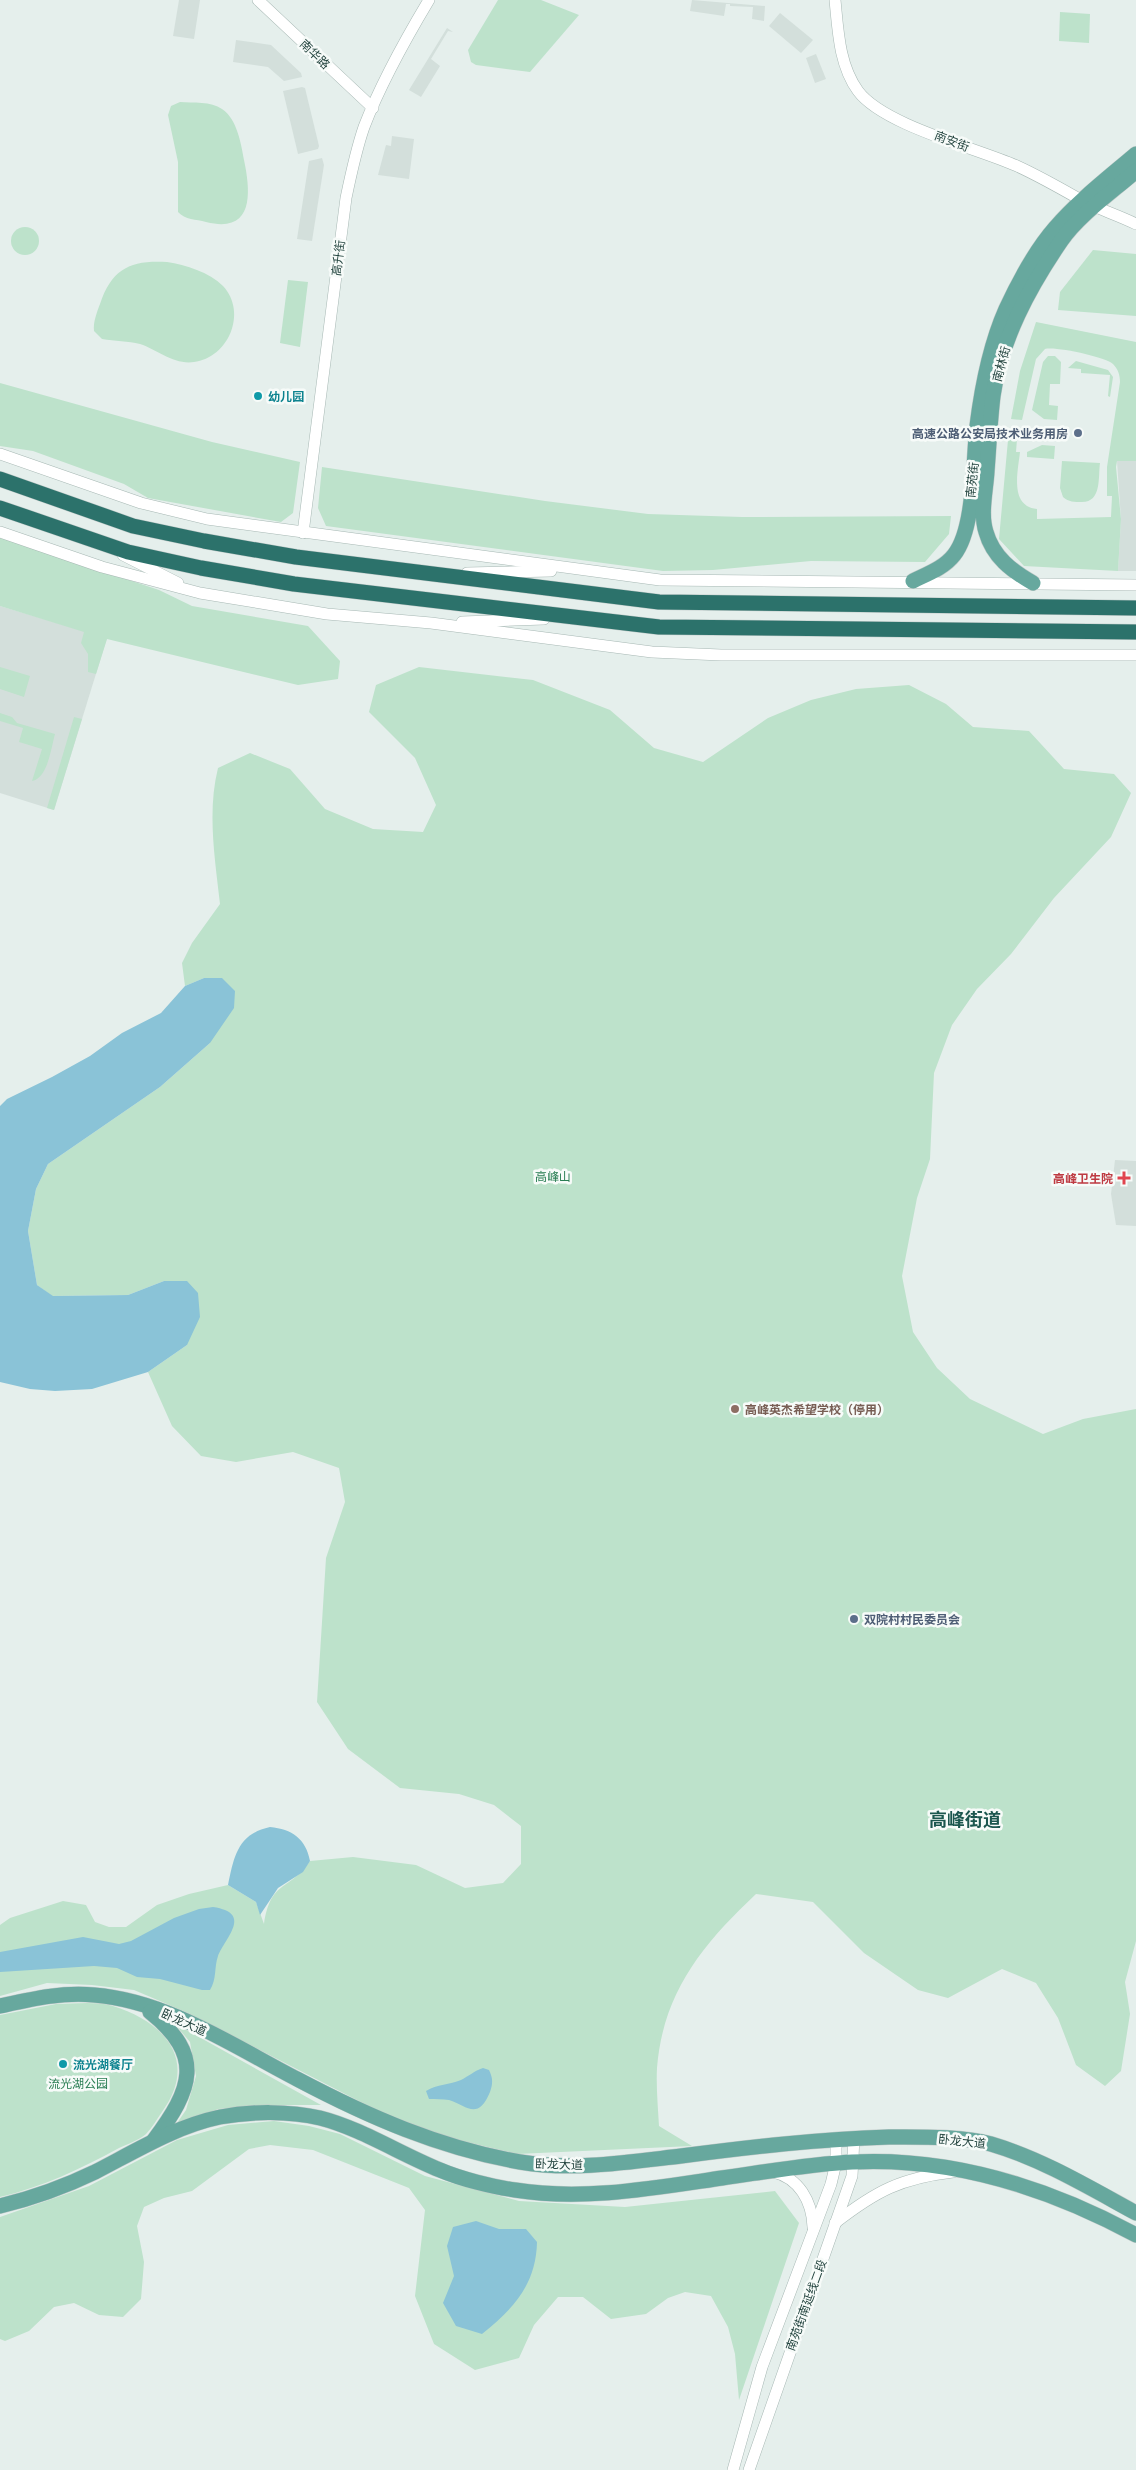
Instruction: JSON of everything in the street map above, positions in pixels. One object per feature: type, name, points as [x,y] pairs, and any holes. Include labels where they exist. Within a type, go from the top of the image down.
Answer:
[{"type":"highway","points":[[0,479],[134,526],[204,542],[296,557],[442,573],[659,602],[1136,608]]},
{"type":"highway","points":[[0,508],[128,552],[201,568],[294,584],[659,627],[1136,632]]},
{"type":"main road","name":"南林街","points":[[1033,583],[1012,572],[1002,561],[985,531],[984,515],[993,395],[1001,360],[1014,324],[1035,282],[1063,239],[1089,203],[1136,154]]},
{"type":"main road","name":"南林街","points":[[1089,203],[1136,171]]},
{"type":"main road","name":"南苑街","points":[[913,581],[941,567],[954,556],[965,534],[977,425],[994,339],[1023,275],[1054,228],[1089,203]]},
{"type":"main road","name":"卧龙大道","points":[[0,2006],[51,1994],[96,1995],[139,2003],[188,2022],[381,2121],[452,2148],[523,2163],[575,2166],[836,2139],[933,2138],[988,2143],[1038,2162],[1136,2214]]},
{"type":"main road","points":[[139,2003],[168,2027],[182,2046],[187,2072],[185,2092],[179,2105],[154,2140]]},
{"type":"main road","points":[[0,2206],[40,2196],[94,2172],[154,2140],[219,2117],[272,2113],[321,2118],[372,2138],[442,2171],[515,2190],[570,2194],[619,2193],[854,2161],[926,2164],[965,2171],[1030,2187],[1098,2214],[1136,2235]]},
{"type":"main road","points":[[926,2164],[918,2159],[914,2153],[916,2145],[933,2138]]},
{"type":"main road","points":[[771,2145],[788,2148],[792,2152],[789,2165],[773,2171]]},
{"type":"street","name":"南华路","points":[[258,0],[373,108]]},
{"type":"street","name":"高升街","points":[[303,533],[346,198],[358,146],[388,74],[429,0]]},
{"type":"street","name":"南安街","points":[[835,0],[842,56],[851,79],[868,102],[896,119],[1016,166],[1058,185],[1089,203],[1136,224]]},
{"type":"street","points":[[0,454],[141,503],[208,519],[660,580],[913,581],[1136,585]]},
{"type":"street","points":[[0,532],[102,567],[200,593],[319,613],[430,623],[652,652],[721,655],[1136,655]]},
{"type":"street","points":[[97,542],[200,593]]},
{"type":"street","points":[[442,573],[585,570]]},
{"type":"street","points":[[430,623],[584,617]]},
{"type":"street","name":"南苑街南延线二段","points":[[749,2470],[852,2176],[854,2138]]},
{"type":"street","name":"南苑街南延线二段","points":[[733,2470],[762,2367],[813,2234],[836,2163],[836,2139]]},
{"type":"street","points":[[773,2171],[784,2175],[807,2197],[813,2211],[813,2234]]},
{"type":"street","points":[[835,2223],[879,2191],[925,2176],[965,2171]]},
{"type":"shaded area","points":[[179,0],[200,0],[194,39],[173,36]]},
{"type":"shaded area","points":[[692,0],[765,6],[764,21],[752,19],[753,7],[730,6],[730,4],[726,4],[724,16],[690,11]]},
{"type":"shaded area","points":[[780,13],[813,40],[801,53],[769,26]]},
{"type":"shaded area","points":[[447,28],[453,32],[448,31],[431,59],[440,66],[421,97],[409,90]]},
{"type":"shaded area","points":[[236,40],[271,45],[301,73],[302,77],[284,81],[268,67],[233,62]]},
{"type":"shaded area","points":[[816,54],[826,79],[815,83],[806,58]]},
{"type":"shaded area","points":[[305,88],[319,146],[318,149],[298,154],[283,91]]},
{"type":"shaded area","points":[[392,136],[414,139],[409,179],[378,175],[386,145],[391,146]]},
{"type":"shaded area","points":[[322,158],[324,165],[312,241],[297,239],[309,161]]},
{"type":"shaded area","points":[[1117,461],[1136,461],[1136,571],[1118,571],[1121,519]]},
{"type":"shaded area","points":[[0,606],[107,638],[54,810],[0,793]]},
{"type":"shaded area","name":"高峰卫生院","points":[[1115,1160],[1136,1161],[1136,1226],[1116,1225],[1111,1194]]},
{"type":"green space","points":[[498,0],[541,0],[579,15],[530,72],[476,65],[471,62],[468,50]]},
{"type":"green space","points":[[1060,12],[1090,14],[1089,43],[1059,41]]},
{"type":"green space","points":[[180,102],[218,106],[227,113],[235,125],[240,139],[248,185],[248,197],[246,208],[241,216],[233,222],[222,224],[206,222],[187,218],[178,212],[178,162],[168,115],[171,106]]},
{"type":"green space","points":[[25,227],[35,231],[39,241],[35,251],[25,255],[15,251],[11,241],[15,231]]},
{"type":"green space","points":[[1093,250],[1136,254],[1136,316],[1058,310],[1060,292]]},
{"type":"green space","points":[[167,262],[204,273],[223,286],[230,297],[234,309],[231,333],[225,343],[206,359],[194,362],[180,361],[140,344],[102,339],[94,331],[94,324],[105,292],[117,274],[133,265]]},
{"type":"green space","points":[[288,280],[308,282],[300,347],[280,343]]},
{"type":"green space","points":[[1036,322],[1136,342],[1136,461],[1117,461],[1116,467],[1121,519],[1118,571],[1024,566],[999,539],[1008,440],[1017,439],[1016,452],[1020,452],[1017,478],[1019,495],[1022,502],[1037,509],[1037,519],[1111,517],[1112,496],[1107,496],[1107,467],[1120,377],[1113,364],[1101,358],[1051,348],[1045,349],[1036,359],[1022,420],[1011,419],[1020,371]]},
{"type":"green space","points":[[1048,356],[1055,356],[1061,362],[1060,384],[1050,384],[1049,405],[1058,406],[1057,420],[1044,419],[1032,410],[1043,362]]},
{"type":"green space","points":[[1076,361],[1108,370],[1113,377],[1110,397],[1108,396],[1110,375],[1081,373],[1081,369],[1068,368]]},
{"type":"green space","points":[[0,383],[212,442],[300,462],[293,513],[281,522],[148,498],[124,484],[33,451],[0,446]]},
{"type":"green space","points":[[1042,445],[1055,446],[1054,459],[1027,457],[1027,452]]},
{"type":"green space","points":[[1062,461],[1100,463],[1098,488],[1093,498],[1088,501],[1077,502],[1063,497],[1060,488]]},
{"type":"green space","points":[[322,467],[545,501],[648,514],[742,517],[951,516],[949,534],[925,562],[811,561],[713,570],[663,571],[326,526],[318,508]]},
{"type":"green space","points":[[0,537],[159,590],[192,606],[308,626],[340,661],[338,679],[298,685],[107,639],[96,674],[88,672],[88,654],[81,643],[84,632],[0,606]]},
{"type":"green space","points":[[0,667],[30,676],[24,697],[0,689]]},
{"type":"green space","name":"高峰山","points":[[419,667],[533,680],[610,710],[654,748],[703,762],[768,718],[811,700],[856,689],[909,685],[946,704],[973,727],[1029,731],[1064,769],[1114,774],[1131,793],[1111,837],[1054,898],[1011,954],[977,989],[952,1025],[934,1073],[930,1159],[917,1198],[902,1276],[913,1332],[937,1368],[970,1399],[1043,1434],[1083,1419],[1136,1409],[1136,1941],[1125,1982],[1130,2014],[1121,2071],[1105,2086],[1076,2065],[1058,2018],[1036,1983],[1002,1969],[948,1998],[918,1990],[864,1953],[813,1902],[756,1894],[719,1932],[689,1971],[677,1993],[661,2041],[657,2068],[659,2126],[692,2146],[517,2154],[450,2138],[384,2114],[188,2013],[134,1990],[92,1985],[47,1983],[0,1996],[0,1925],[10,1918],[63,1901],[86,1905],[95,1922],[109,1927],[126,1927],[157,1905],[189,1894],[228,1885],[256,1902],[264,1924],[267,1910],[276,1892],[295,1878],[310,1861],[353,1857],[416,1865],[465,1888],[503,1883],[521,1864],[521,1826],[494,1805],[459,1794],[400,1788],[348,1749],[317,1702],[326,1558],[345,1502],[339,1468],[293,1452],[236,1462],[201,1456],[172,1426],[148,1372],[187,1345],[164,1281],[128,1295],[52,1296],[37,1285],[28,1231],[36,1189],[48,1164],[160,1087],[210,1043],[204,978],[185,986],[182,963],[192,943],[220,904],[212,819],[218,768],[250,753],[290,769],[325,809],[373,829],[423,832],[436,805],[415,758],[369,712],[376,685]]},
{"type":"green space","points":[[0,713],[12,717],[17,723],[55,734],[48,762],[37,779],[32,781],[42,749],[19,742],[23,728],[0,721]]},
{"type":"green space","points":[[74,717],[82,719],[54,810],[47,808]]},
{"type":"green space","name":"流光湖公园","points":[[56,2004],[106,2004],[132,2013],[148,2022],[161,2033],[171,2046],[176,2060],[177,2076],[173,2093],[152,2126],[140,2138],[61,2177],[0,2197],[0,2015]]},
{"type":"green space","points":[[174,2023],[321,2105],[271,2105],[218,2109],[175,2126],[186,2110],[196,2076],[190,2042]]},
{"type":"green space","points":[[274,2121],[309,2126],[340,2134],[425,2176],[519,2201],[625,2207],[775,2191],[799,2223],[739,2400],[735,2354],[728,2327],[711,2296],[685,2292],[668,2298],[646,2314],[611,2319],[583,2297],[558,2297],[534,2325],[519,2358],[475,2370],[434,2344],[415,2296],[425,2210],[409,2188],[313,2150],[270,2145],[249,2149],[192,2191],[164,2198],[144,2207],[137,2226],[144,2262],[141,2299],[123,2317],[99,2315],[74,2303],[54,2307],[29,2331],[5,2341],[0,2339],[0,2217],[89,2186],[177,2140],[228,2125]]},
{"type":"water","points":[[204,978],[222,978],[235,991],[234,1008],[210,1043],[160,1087],[48,1164],[36,1189],[28,1231],[37,1285],[53,1296],[128,1295],[164,1281],[187,1281],[198,1293],[200,1317],[187,1345],[148,1372],[92,1389],[55,1391],[30,1389],[0,1382],[0,1106],[7,1099],[90,1056],[122,1033],[161,1013],[185,986]]},
{"type":"water","points":[[270,1827],[285,1830],[297,1836],[305,1847],[310,1861],[303,1872],[278,1888],[260,1915],[256,1902],[228,1885],[235,1856],[244,1841],[259,1830]]},
{"type":"water","points":[[213,1907],[225,1910],[232,1915],[234,1927],[218,1956],[214,1982],[210,1990],[202,1990],[160,1979],[137,1977],[117,1968],[94,1966],[0,1972],[0,1952],[83,1937],[119,1944],[131,1941],[174,1918],[199,1909]]},
{"type":"water","points":[[483,2068],[489,2070],[492,2084],[486,2101],[476,2109],[467,2108],[449,2100],[429,2099],[426,2091],[461,2080]]},
{"type":"water","points":[[476,2221],[499,2229],[526,2229],[537,2242],[536,2257],[532,2271],[521,2295],[504,2315],[482,2334],[456,2326],[443,2303],[454,2276],[447,2246],[453,2227]]},
{"type":"place","name":"幼儿园","points":[[258,396]]},
{"type":"place","name":"高速公路公安局技术业务用房","points":[[1078,433]]},
{"type":"place","name":"高峰卫生院","points":[[1124,1178]]},
{"type":"place","name":"高峰英杰希望学校（停用）","points":[[735,1409]]},
{"type":"place","name":"双院村村民委员会","points":[[854,1619]]},
{"type":"place","name":"流光湖餐厅","points":[[63,2064]]},
{"type":"district","name":"高峰街道","points":[[965,1819]]}]
